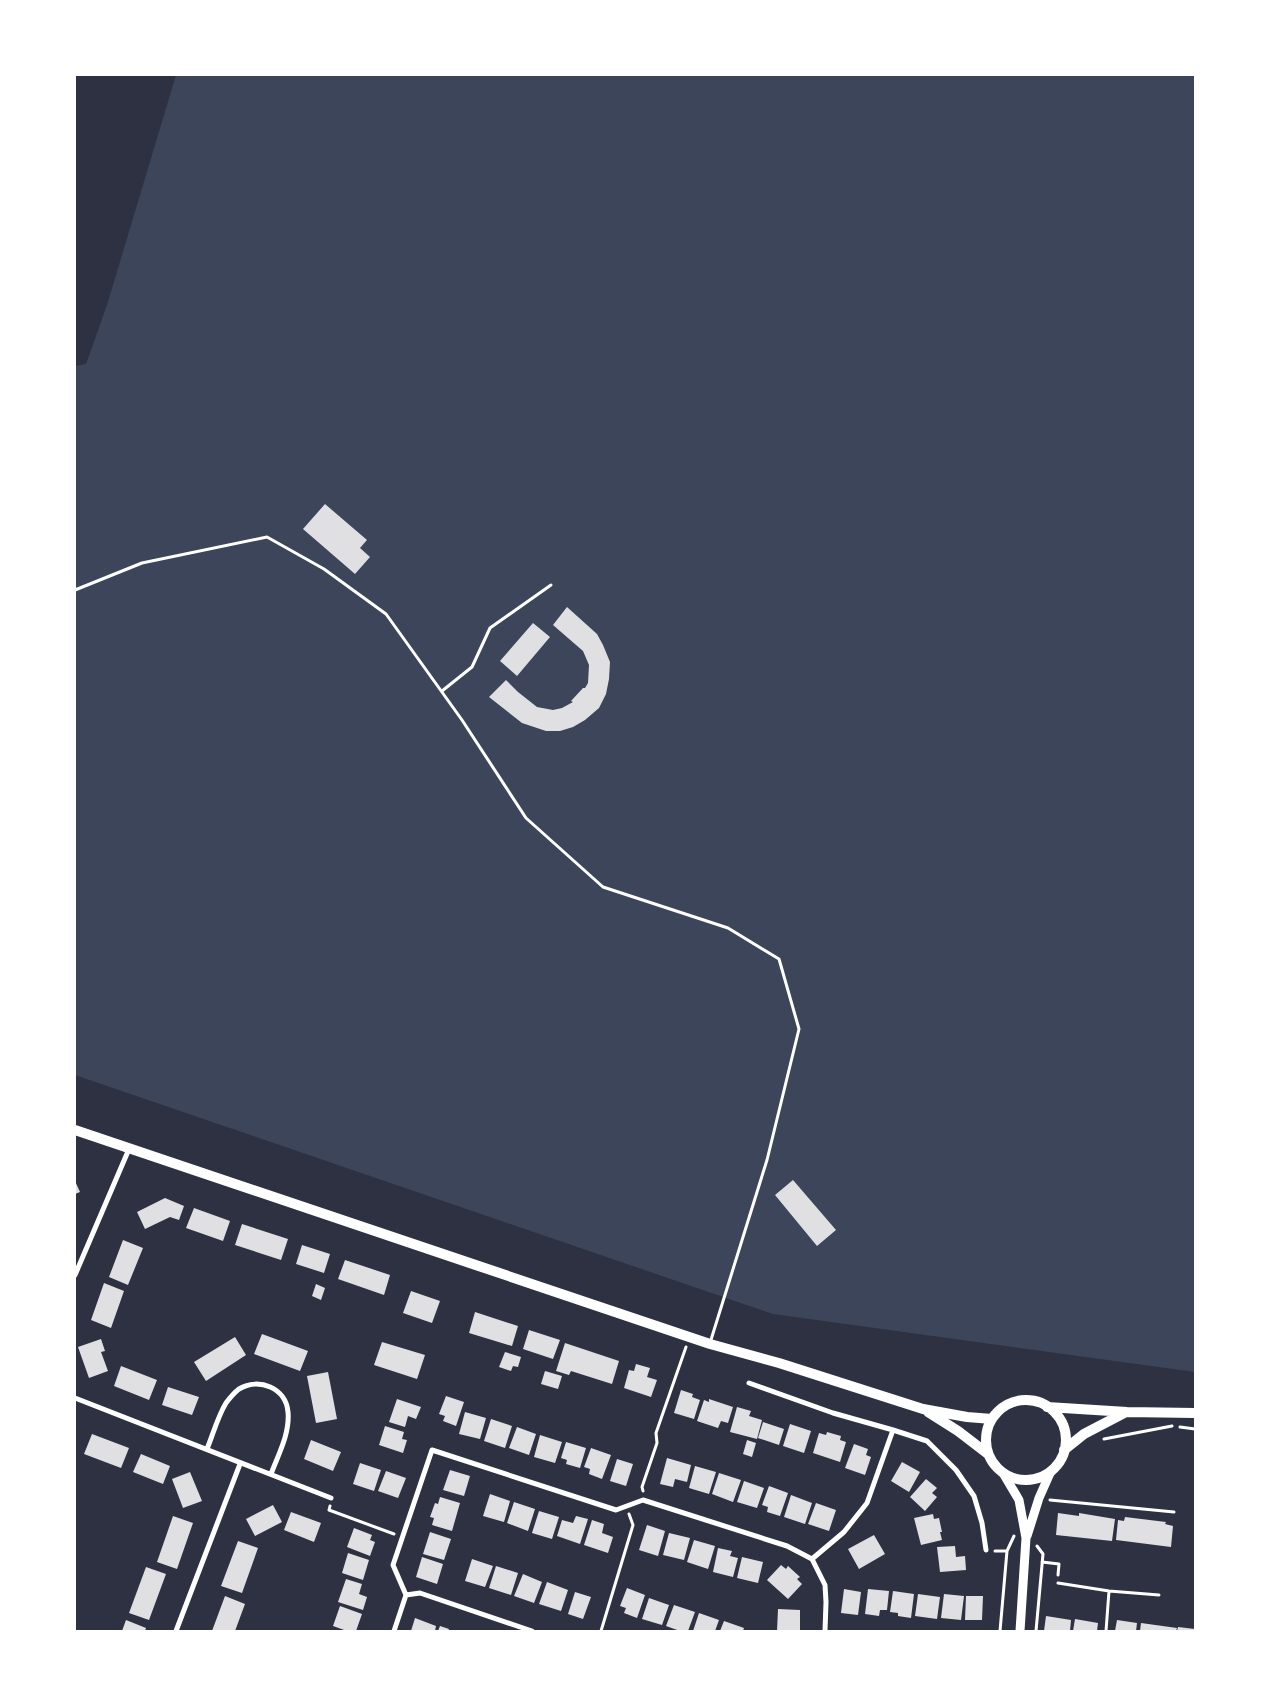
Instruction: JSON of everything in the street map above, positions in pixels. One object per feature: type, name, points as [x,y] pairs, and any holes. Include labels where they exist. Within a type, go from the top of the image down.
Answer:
[{"type":"main road","points":[[75,1130],[710,1344],[788,1366],[923,1409],[967,1417],[992,1418]]},
{"type":"main road","points":[[1047,1406],[1063,1426],[1064,1450],[1059,1462],[1051,1471],[1040,1477],[1027,1480],[1003,1473],[992,1462],[988,1454],[987,1430],[992,1418],[1000,1409],[1011,1403],[1023,1400],[1036,1401],[1047,1406],[1127,1412],[1195,1413]]},
{"type":"main road","points":[[923,1409],[958,1431],[988,1454]]},
{"type":"main road","points":[[1064,1450],[1084,1434],[1127,1412]]},
{"type":"street","points":[[75,1275],[129,1149]]},
{"type":"street","points":[[207,1449],[226,1404],[238,1389],[262,1383],[274,1389],[283,1397],[288,1411],[287,1432],[271,1474]]},
{"type":"street","points":[[749,1383],[833,1413],[893,1430],[926,1442],[956,1470],[974,1496],[982,1523],[986,1550]]},
{"type":"street","points":[[75,1398],[331,1498]]},
{"type":"street","points":[[812,1559],[844,1532],[867,1503],[893,1430]]},
{"type":"street","points":[[394,1631],[406,1595],[393,1565],[401,1536],[432,1450],[616,1510],[643,1500],[787,1546],[812,1559],[825,1585],[825,1631]]},
{"type":"street","points":[[176,1631],[240,1464]]},
{"type":"street","points":[[1020,1631],[1026,1538],[1038,1498],[1051,1471]]},
{"type":"street","points":[[1003,1473],[1019,1500],[1026,1538]]},
{"type":"street","points":[[406,1595],[420,1593],[532,1631]]},
{"type":"lane","points":[[75,590],[142,563],[266,537],[324,569],[386,614],[462,720],[526,818],[603,887],[728,928],[779,959],[798,1029],[767,1160],[710,1344]]},
{"type":"lane","points":[[442,691],[472,667],[490,628],[550,585]]},
{"type":"lane","points":[[1058,1583],[1109,1591],[1159,1595]]},
{"type":"lane","points":[[1106,1631],[1109,1591]]},
{"type":"path","points":[[643,1500],[642,1487],[656,1444],[656,1433],[689,1337]]},
{"type":"path","points":[[1103,1439],[1174,1426],[1195,1429]]},
{"type":"path","points":[[1051,1492],[1047,1499],[1174,1512]]},
{"type":"path","points":[[331,1498],[329,1510],[401,1536]]},
{"type":"path","points":[[601,1631],[633,1526],[627,1507]]},
{"type":"path","points":[[1000,1631],[1007,1551],[1014,1536],[1012,1527]]},
{"type":"path","points":[[1036,1540],[1043,1554],[1036,1631]]},
{"type":"path","points":[[986,1550],[1007,1551]]},
{"type":"path","points":[[1042,1562],[1059,1564],[1058,1583]]},
{"type":"shaded area","points":[[176,75],[1195,75],[1195,1372],[773,1314],[75,1075],[75,366],[86,364],[107,305]]},
{"type":"building","points":[[325,504],[367,540],[360,548],[370,557],[355,574],[303,529]]},
{"type":"building","points":[[567,607],[597,634],[610,662],[609,679],[606,694],[599,708],[585,720],[573,727],[560,731],[546,731],[522,723],[489,697],[506,680],[537,707],[553,710],[573,702],[571,701],[588,683],[589,665],[583,651],[553,625]]},
{"type":"building","points":[[533,623],[550,637],[517,676],[500,661]]},
{"type":"building","points":[[793,1180],[836,1230],[817,1246],[775,1195]]},
{"type":"building","points":[[75,1181],[80,1192],[75,1194]]},
{"type":"building","points":[[165,1198],[184,1206],[179,1220],[170,1217],[145,1229],[137,1212]]},
{"type":"building","points":[[194,1208],[230,1221],[223,1241],[186,1228]]},
{"type":"building","points":[[242,1224],[288,1239],[281,1260],[235,1245]]},
{"type":"building","points":[[123,1240],[143,1248],[128,1285],[109,1277]]},
{"type":"building","points":[[302,1245],[330,1254],[324,1273],[296,1264]]},
{"type":"building","points":[[345,1260],[390,1275],[384,1295],[338,1279]]},
{"type":"building","points":[[104,1283],[124,1291],[111,1328],[91,1320]]},
{"type":"building","points":[[316,1284],[325,1288],[321,1300],[312,1296]]},
{"type":"building","points":[[411,1291],[440,1301],[432,1323],[403,1313]]},
{"type":"building","points":[[475,1312],[518,1326],[512,1346],[469,1333]]},
{"type":"building","points":[[529,1330],[560,1340],[553,1359],[523,1349]]},
{"type":"building","points":[[262,1334],[308,1351],[300,1371],[254,1354]]},
{"type":"building","points":[[235,1337],[246,1355],[206,1381],[194,1362]]},
{"type":"building","points":[[101,1339],[105,1351],[101,1352],[108,1371],[89,1378],[78,1347]]},
{"type":"building","points":[[382,1342],[425,1355],[417,1379],[374,1365]]},
{"type":"building","points":[[565,1343],[619,1361],[612,1384],[571,1371],[569,1375],[556,1371]]},
{"type":"building","points":[[505,1352],[521,1357],[518,1367],[513,1366],[511,1371],[499,1367]]},
{"type":"building","points":[[636,1364],[650,1368],[647,1377],[657,1380],[651,1397],[624,1388],[629,1370],[634,1371]]},
{"type":"building","points":[[121,1366],[157,1380],[149,1400],[114,1386]]},
{"type":"building","points":[[545,1371],[562,1376],[558,1389],[541,1384]]},
{"type":"building","points":[[328,1372],[337,1419],[316,1423],[307,1376]]},
{"type":"building","points":[[168,1387],[199,1397],[192,1415],[162,1405]]},
{"type":"building","points":[[681,1390],[693,1394],[692,1397],[700,1400],[694,1419],[674,1413]]},
{"type":"building","points":[[446,1396],[464,1402],[456,1426],[443,1421],[445,1416],[439,1414]]},
{"type":"building","points":[[397,1399],[421,1407],[416,1419],[408,1416],[405,1427],[389,1422]]},
{"type":"building","points":[[709,1399],[733,1407],[728,1423],[721,1421],[718,1428],[697,1421],[704,1400],[709,1402]]},
{"type":"building","points":[[737,1407],[751,1411],[749,1416],[762,1420],[757,1439],[730,1432]]},
{"type":"building","points":[[465,1412],[486,1418],[480,1439],[459,1434]]},
{"type":"building","points":[[491,1419],[512,1426],[505,1448],[484,1441]]},
{"type":"building","points":[[763,1422],[784,1429],[779,1445],[758,1438]]},
{"type":"building","points":[[790,1424],[811,1431],[804,1453],[783,1446]]},
{"type":"building","points":[[385,1426],[404,1432],[402,1439],[407,1440],[403,1453],[379,1445]]},
{"type":"building","points":[[517,1427],[536,1434],[529,1455],[509,1448]]},
{"type":"building","points":[[827,1432],[841,1436],[840,1440],[846,1442],[840,1462],[813,1453],[819,1433],[826,1435]]},
{"type":"building","points":[[92,1434],[129,1448],[121,1468],[84,1454]]},
{"type":"building","points":[[540,1435],[562,1442],[555,1463],[534,1457]]},
{"type":"building","points":[[311,1440],[341,1452],[333,1471],[304,1459]]},
{"type":"building","points":[[747,1440],[756,1443],[752,1457],[743,1454]]},
{"type":"building","points":[[566,1442],[586,1448],[580,1468],[566,1464],[567,1460],[561,1458]]},
{"type":"building","points":[[854,1444],[868,1449],[866,1455],[871,1457],[865,1475],[845,1468]]},
{"type":"building","points":[[591,1448],[611,1455],[602,1479],[589,1474],[590,1469],[584,1467]]},
{"type":"building","points":[[141,1454],[170,1466],[163,1484],[133,1472]]},
{"type":"building","points":[[667,1458],[691,1465],[687,1482],[675,1479],[673,1487],[660,1484]]},
{"type":"building","points":[[617,1459],[633,1464],[626,1486],[610,1481]]},
{"type":"building","points":[[902,1462],[920,1472],[909,1492],[891,1481]]},
{"type":"building","points":[[360,1463],[381,1470],[374,1491],[353,1484]]},
{"type":"building","points":[[695,1466],[716,1472],[709,1494],[689,1488]]},
{"type":"building","points":[[450,1470],[470,1476],[464,1496],[443,1490]]},
{"type":"building","points":[[386,1471],[406,1478],[398,1498],[378,1491]]},
{"type":"building","points":[[190,1472],[202,1501],[183,1508],[172,1479]]},
{"type":"building","points":[[719,1473],[741,1480],[733,1502],[712,1494]]},
{"type":"building","points":[[926,1479],[937,1488],[932,1493],[937,1497],[925,1511],[910,1497]]},
{"type":"building","points":[[744,1481],[764,1488],[757,1508],[737,1502]]},
{"type":"building","points":[[769,1486],[788,1493],[780,1516],[767,1512],[768,1507],[762,1505]]},
{"type":"building","points":[[490,1494],[510,1501],[504,1522],[483,1516]]},
{"type":"building","points":[[791,1495],[812,1503],[805,1524],[784,1517]]},
{"type":"building","points":[[440,1497],[460,1503],[452,1531],[432,1525],[434,1518],[430,1517],[435,1503],[438,1504]]},
{"type":"building","points":[[514,1502],[535,1509],[528,1531],[507,1523]]},
{"type":"building","points":[[816,1503],[836,1510],[829,1531],[808,1524]]},
{"type":"building","points":[[273,1505],[282,1522],[255,1536],[246,1519]]},
{"type":"building","points":[[539,1511],[559,1517],[552,1539],[532,1533]]},
{"type":"building","points":[[291,1512],[321,1523],[314,1542],[284,1530]]},
{"type":"building","points":[[1058,1513],[1079,1516],[1079,1513],[1115,1519],[1112,1541],[1056,1535]]},
{"type":"building","points":[[933,1514],[934,1519],[939,1518],[942,1540],[921,1545],[914,1518]]},
{"type":"building","points":[[173,1516],[193,1523],[177,1569],[157,1562]]},
{"type":"building","points":[[576,1516],[588,1519],[580,1544],[557,1536],[562,1520],[573,1523]]},
{"type":"building","points":[[1125,1517],[1166,1522],[1165,1524],[1173,1526],[1171,1547],[1116,1540],[1118,1520],[1124,1521]]},
{"type":"building","points":[[592,1520],[604,1524],[602,1533],[613,1537],[608,1553],[584,1545]]},
{"type":"building","points":[[647,1525],[665,1531],[658,1556],[639,1550]]},
{"type":"building","points":[[354,1528],[372,1535],[370,1540],[375,1542],[370,1556],[347,1547]]},
{"type":"building","points":[[430,1532],[451,1539],[444,1560],[423,1554]]},
{"type":"building","points":[[669,1533],[690,1538],[684,1560],[663,1555]]},
{"type":"building","points":[[874,1535],[885,1554],[859,1569],[848,1549]]},
{"type":"building","points":[[694,1540],[715,1546],[708,1569],[687,1562]]},
{"type":"building","points":[[238,1541],[258,1548],[242,1593],[221,1586]]},
{"type":"building","points":[[955,1546],[956,1557],[965,1556],[966,1570],[940,1572],[937,1547]]},
{"type":"building","points":[[718,1548],[732,1551],[730,1556],[738,1558],[733,1577],[713,1572]]},
{"type":"building","points":[[348,1553],[369,1560],[363,1580],[342,1573]]},
{"type":"building","points":[[422,1557],[443,1564],[437,1584],[416,1577]]},
{"type":"building","points":[[742,1557],[763,1562],[758,1583],[737,1578]]},
{"type":"building","points":[[472,1559],[493,1566],[485,1587],[465,1581]]},
{"type":"building","points":[[781,1565],[786,1569],[788,1566],[800,1577],[797,1579],[802,1584],[788,1599],[767,1580]]},
{"type":"building","points":[[496,1566],[518,1573],[511,1595],[489,1588]]},
{"type":"building","points":[[146,1567],[166,1574],[149,1620],[129,1613]]},
{"type":"building","points":[[523,1574],[542,1582],[534,1603],[514,1596]]},
{"type":"building","points":[[346,1579],[362,1584],[359,1594],[367,1597],[363,1610],[338,1602]]},
{"type":"building","points":[[547,1582],[568,1590],[561,1611],[539,1604]]},
{"type":"building","points":[[627,1588],[645,1595],[637,1618],[624,1613],[626,1608],[620,1606]]},
{"type":"building","points":[[844,1589],[861,1592],[858,1615],[841,1613]]},
{"type":"building","points":[[868,1589],[889,1591],[887,1610],[880,1610],[879,1616],[865,1614]]},
{"type":"building","points":[[893,1591],[914,1594],[911,1618],[898,1616],[898,1613],[890,1612]]},
{"type":"building","points":[[575,1592],[591,1597],[583,1619],[568,1614]]},
{"type":"building","points":[[918,1594],[940,1597],[937,1619],[915,1616]]},
{"type":"building","points":[[944,1594],[964,1596],[961,1620],[941,1618]]},
{"type":"building","points":[[225,1596],[245,1604],[235,1631],[212,1631]]},
{"type":"building","points":[[966,1596],[983,1596],[982,1620],[965,1620]]},
{"type":"building","points":[[649,1598],[669,1605],[662,1625],[642,1619]]},
{"type":"building","points":[[674,1605],[695,1612],[688,1631],[680,1631],[666,1626]]},
{"type":"building","points":[[340,1606],[362,1614],[356,1631],[347,1631],[333,1626]]},
{"type":"building","points":[[778,1609],[800,1610],[800,1631],[777,1631]]},
{"type":"building","points":[[699,1613],[719,1620],[715,1631],[693,1631]]},
{"type":"building","points":[[1046,1616],[1071,1620],[1070,1631],[1044,1631]]},
{"type":"building","points":[[415,1618],[436,1626],[435,1631],[411,1631]]},
{"type":"building","points":[[1075,1619],[1098,1623],[1097,1631],[1073,1631]]},
{"type":"building","points":[[126,1620],[146,1628],[145,1631],[122,1631]]},
{"type":"building","points":[[1117,1620],[1137,1623],[1136,1631],[1115,1631]]},
{"type":"building","points":[[724,1621],[744,1628],[743,1631],[720,1631]]},
{"type":"building","points":[[1141,1623],[1177,1628],[1176,1631],[1140,1631]]},
{"type":"building","points":[[440,1626],[449,1629],[448,1631],[438,1631]]},
{"type":"building","points":[[1178,1627],[1195,1629],[1195,1631],[1177,1631]]}]
